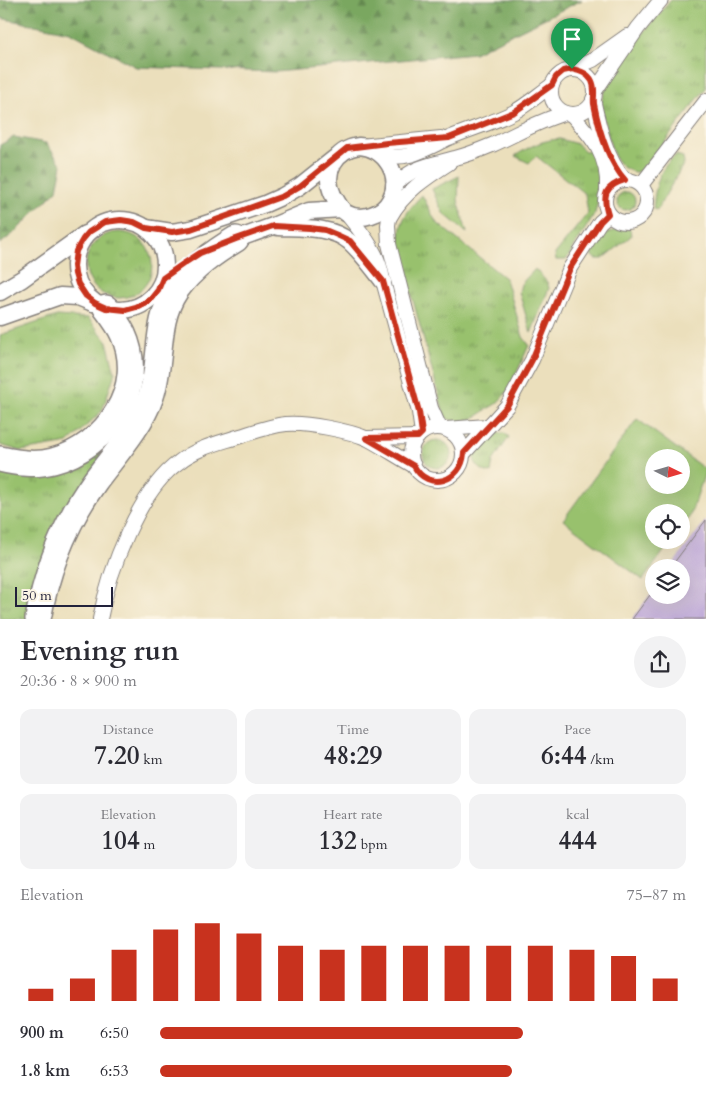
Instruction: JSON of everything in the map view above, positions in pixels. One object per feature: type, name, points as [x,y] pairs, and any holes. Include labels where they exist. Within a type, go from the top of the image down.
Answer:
[{"type":"highway","points":[[38,619],[51,564],[66,529],[85,496],[143,415],[151,396],[156,375],[161,329],[166,310],[175,291],[203,261],[236,239]]},
{"type":"highway","points":[[131,432],[147,388],[150,354],[146,327],[147,318],[161,284]]},
{"type":"highway","points":[[0,460],[33,464],[51,462],[69,456],[86,447],[112,421],[122,405],[128,388],[130,369],[123,334],[101,306]]},
{"type":"street","points":[[0,317],[60,296],[78,297],[101,306],[125,310],[136,307],[150,300],[161,284],[200,253],[309,212],[344,211],[354,216],[374,214],[383,209],[390,201],[393,190],[410,172],[418,167],[456,158],[491,145],[551,117],[580,112],[588,107],[638,28],[661,0]]},
{"type":"street","points":[[607,190],[614,183],[625,180],[633,181],[640,185],[646,193],[645,210],[633,222],[615,220],[608,214],[604,202],[608,177],[599,148],[569,113],[559,108],[553,102],[551,94],[552,85],[556,77],[563,71],[572,69],[607,51],[638,28]]},
{"type":"street","points":[[572,69],[583,72],[592,80],[600,127],[611,160],[625,180]]},
{"type":"street","points":[[383,156],[396,158],[413,154],[514,112],[552,85]]},
{"type":"street","points":[[640,185],[706,101]]},
{"type":"street","points":[[146,228],[172,232],[191,229],[265,204],[300,186],[347,148],[449,138]]},
{"type":"street","points":[[359,146],[373,149],[383,156],[393,173],[393,190],[388,225],[389,244],[431,408],[443,429],[459,439],[464,453]]},
{"type":"street","points":[[337,156],[331,167],[330,184],[334,196],[344,211],[369,241],[382,271],[383,281],[419,412],[420,435],[412,449],[411,456],[416,471],[434,481],[444,480],[453,476],[462,463],[464,453],[507,406],[532,360],[570,268],[600,222],[608,214]]},
{"type":"street","points":[[388,225],[391,216],[407,195],[423,181],[456,158]]},
{"type":"street","points":[[0,292],[73,241],[97,226],[113,220],[134,222],[146,228],[154,235],[164,254],[165,265],[161,284]]},
{"type":"street","points":[[273,226],[325,230],[350,241],[383,281]]},
{"type":"street","points":[[89,232],[76,251],[74,266],[78,284],[86,296],[101,306]]},
{"type":"street","points":[[100,619],[104,597],[115,562],[129,531],[147,499],[161,478],[178,462],[200,449],[270,426],[285,424],[301,423],[366,438],[420,435],[431,429],[487,426]]},
{"type":"street","points":[[366,438],[414,466]]},
{"type":"green space","points":[[0,0],[582,0],[474,53],[276,72],[136,67],[70,32],[0,18]]},
{"type":"green space","points":[[671,0],[706,0],[706,88],[647,165],[640,171],[633,172],[617,161],[603,118],[602,101],[606,89],[621,62]]},
{"type":"green space","points":[[14,137],[46,143],[62,165],[57,190],[14,233],[0,244],[0,145]]},
{"type":"green space","points":[[560,139],[577,144],[585,151],[591,149],[598,159],[601,188],[595,213],[566,260],[556,260],[555,254],[588,213],[585,194],[536,156],[529,163],[515,156],[536,144]]},
{"type":"green space","points":[[676,155],[683,157],[684,163],[657,210],[653,209],[658,179],[665,166]]},
{"type":"green space","points":[[459,176],[458,200],[467,233],[443,213],[432,189]]},
{"type":"green space","points":[[622,192],[630,192],[635,197],[633,208],[622,210],[617,205],[617,197]]},
{"type":"green space","points":[[422,195],[436,222],[506,279],[523,337],[529,345],[509,390],[497,403],[471,420],[457,422],[445,418],[400,252],[400,235],[403,221]]},
{"type":"green space","points":[[630,229],[631,236],[603,259],[595,259],[592,256],[591,250],[596,241],[608,233]]},
{"type":"green space","points":[[125,232],[143,241],[150,252],[152,265],[150,278],[143,289],[132,296],[113,298],[95,289],[88,278],[86,259],[95,241],[106,234]]},
{"type":"green space","points":[[535,269],[547,282],[549,288],[531,333],[519,292],[521,284]]},
{"type":"green space","points":[[57,316],[88,318],[107,341],[115,373],[102,411],[68,443],[21,451],[0,445],[0,335]]},
{"type":"green space","points":[[138,356],[142,356],[142,376],[30,619],[0,619],[0,471],[23,476],[51,475],[85,459]]},
{"type":"green space","points":[[637,419],[678,449],[645,449],[645,494],[690,494],[690,458],[706,470],[690,516],[690,504],[645,504],[645,549],[665,549],[658,559],[645,559],[645,577],[643,580],[563,520]]},
{"type":"green space","points":[[498,433],[504,433],[509,437],[493,461],[491,473],[489,473],[477,465],[474,455],[479,446]]},
{"type":"green space","points":[[437,440],[447,444],[451,454],[447,464],[437,468],[427,464],[423,454],[427,444]]},
{"type":"building","points":[[706,520],[706,619],[632,619],[645,602],[645,604],[690,604],[690,559],[677,559],[684,549],[690,549],[690,541]]},
{"type":"route","points":[[572,69],[583,72],[592,80],[595,91],[596,113],[600,127],[611,160],[625,180],[614,183],[607,190],[604,202],[608,214],[600,222],[570,268],[532,360],[516,391],[507,406],[464,453],[464,458],[458,470],[449,478],[439,481],[428,479],[416,471],[414,466],[366,438],[418,437],[422,433],[419,412],[383,281],[350,241],[325,230],[273,226],[200,253],[163,278],[158,290],[150,300],[125,310],[114,310],[95,303],[86,296],[78,284],[74,266],[76,251],[89,232],[105,222],[121,220],[134,222],[146,228],[172,232],[191,229],[265,204],[292,192],[347,148],[449,138],[492,122],[514,112],[552,85],[556,77],[563,71],[572,69]]}]
